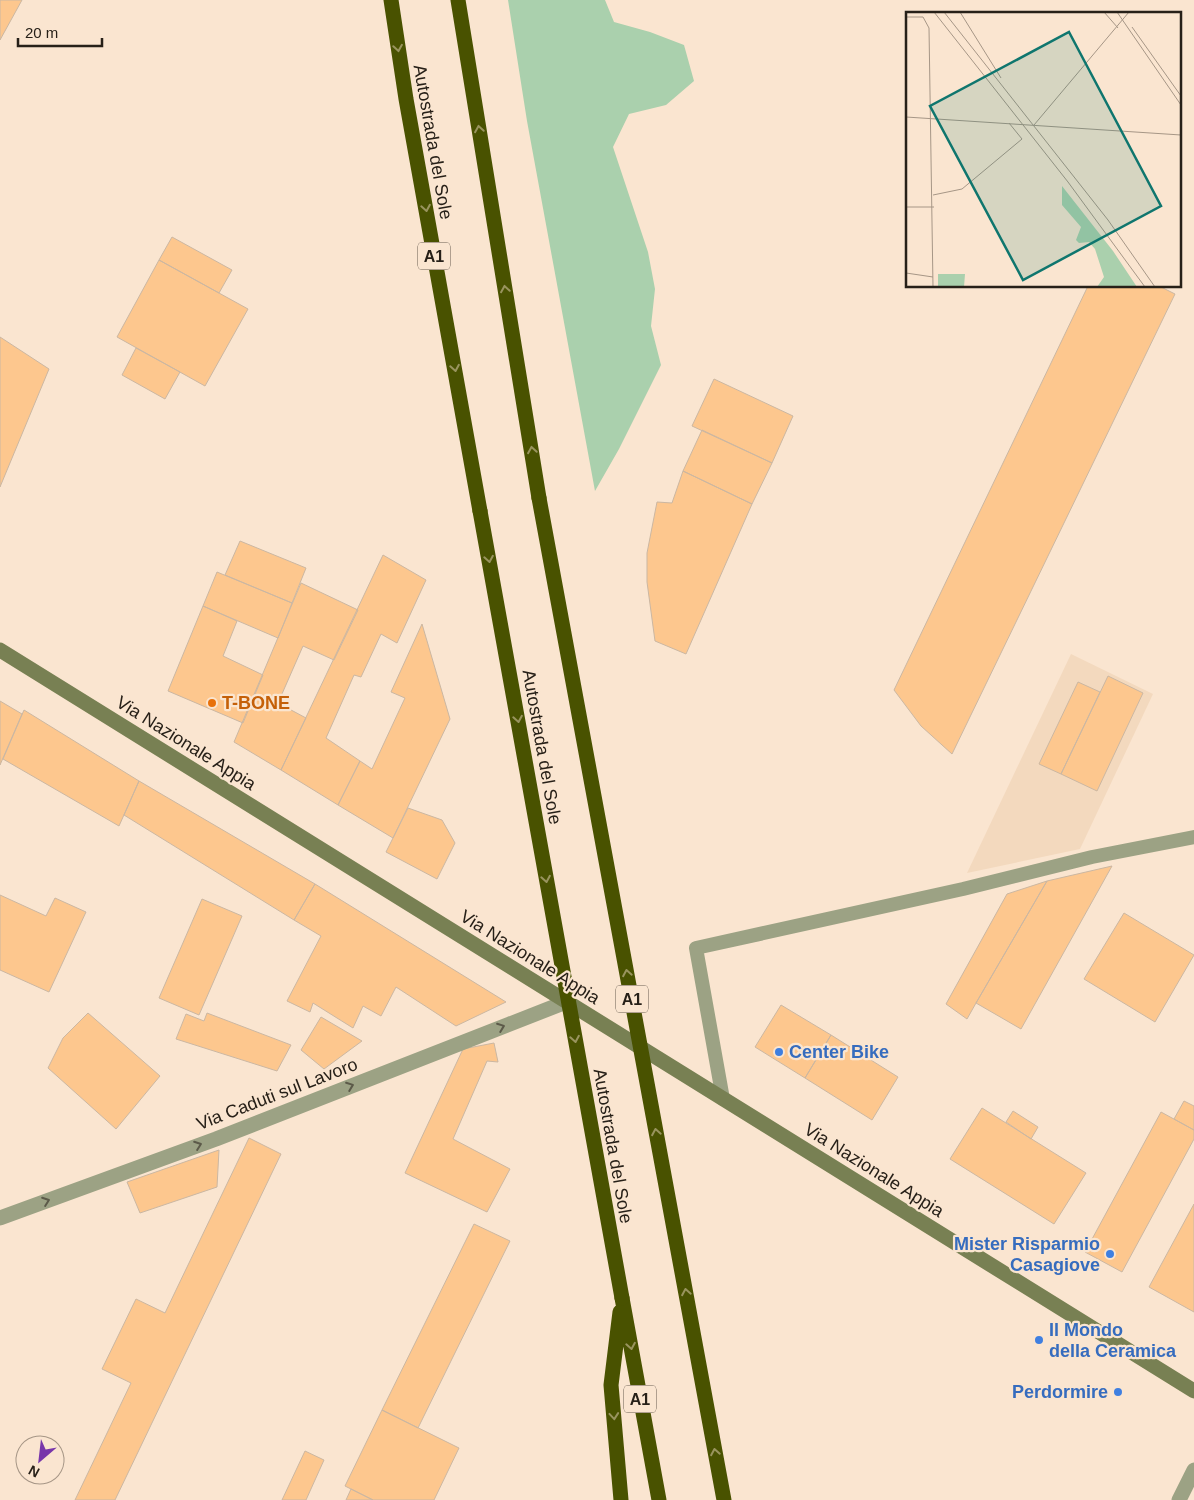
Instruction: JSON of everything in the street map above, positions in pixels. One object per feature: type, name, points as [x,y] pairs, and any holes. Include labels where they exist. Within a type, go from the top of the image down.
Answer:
[{"type":"highway","name":"Autostrada del Sole","points":[[391,0],[406,100],[659,1500]]},
{"type":"highway","name":"A1","points":[[458,0],[539,498],[724,1500]]},
{"type":"highway","points":[[621,1500],[611,1385],[622,1298]]},
{"type":"main road","name":"Via Nazionale Appia","points":[[0,650],[1194,1390]]},
{"type":"street","name":"Via Caduti sul Lavoro","points":[[0,1218],[216,1139],[566,1002]]},
{"type":"street","points":[[1179,1500],[1194,1470]]},
{"type":"lane","points":[[723,1099],[696,948],[963,888],[1092,856],[1194,837]]},
{"type":"shaded area","points":[[1071,654],[1153,694],[1080,849],[967,873]]},
{"type":"green space","points":[[508,0],[605,0],[614,22],[650,32],[684,45],[694,81],[666,105],[629,114],[613,147],[648,252],[655,289],[651,326],[661,365],[619,449],[595,491],[527,121]]},
{"type":"building","points":[[0,0],[22,0],[0,40]]},
{"type":"building","points":[[172,237],[232,270],[219,293],[159,260]]},
{"type":"building","points":[[159,260],[248,309],[205,386],[117,337]]},
{"type":"building","points":[[1087,288],[1163,288],[1175,294],[952,754],[921,726],[894,690]]},
{"type":"building","points":[[0,337],[49,369],[0,487]]},
{"type":"building","points":[[136,348],[180,372],[165,399],[122,375]]},
{"type":"building","points":[[714,379],[793,416],[772,463],[692,426]]},
{"type":"building","points":[[702,430],[772,463],[752,504],[683,471]]},
{"type":"building","points":[[683,471],[752,504],[686,654],[655,641],[647,582],[647,553],[657,502],[672,503]]},
{"type":"building","points":[[240,541],[306,568],[292,603],[225,575]]},
{"type":"building","points":[[383,555],[426,580],[397,643],[381,634],[361,677],[354,675],[326,738],[360,761],[338,805],[281,770]]},
{"type":"building","points":[[217,572],[292,603],[278,638],[203,606]]},
{"type":"building","points":[[301,583],[358,610],[334,660],[303,646],[278,703],[306,718],[281,770],[234,742]]},
{"type":"building","points":[[203,606],[237,621],[223,656],[263,675],[243,723],[168,691]]},
{"type":"building","points":[[422,624],[450,719],[393,838],[338,805],[360,761],[372,769],[405,698],[391,692]]},
{"type":"building","points":[[1108,676],[1143,693],[1097,791],[1061,774]]},
{"type":"building","points":[[1078,682],[1100,692],[1061,774],[1039,764]]},
{"type":"building","points":[[0,701],[22,714],[0,765]]},
{"type":"building","points":[[24,710],[139,781],[119,826],[3,759]]},
{"type":"building","points":[[139,781],[315,884],[294,920],[124,815]]},
{"type":"building","points":[[408,808],[442,820],[455,843],[437,879],[386,852]]},
{"type":"building","points":[[1112,866],[1021,1029],[976,1003],[1047,881]]},
{"type":"building","points":[[1047,881],[967,1019],[946,1004],[1007,894]]},
{"type":"building","points":[[315,884],[506,1002],[456,1026],[396,987],[381,1016],[363,1006],[353,1028],[313,1003],[310,1012],[287,1001],[321,936],[294,920]]},
{"type":"building","points":[[0,895],[46,916],[55,898],[86,912],[49,992],[0,970]]},
{"type":"building","points":[[202,899],[242,916],[199,1015],[159,998]]},
{"type":"building","points":[[1124,913],[1194,955],[1155,1022],[1084,979]]},
{"type":"building","points":[[781,1005],[831,1035],[805,1078],[755,1047]]},
{"type":"building","points":[[88,1013],[160,1076],[116,1129],[48,1068],[63,1038]]},
{"type":"building","points":[[207,1013],[291,1045],[277,1071],[176,1039],[186,1014],[204,1021]]},
{"type":"building","points":[[321,1017],[362,1041],[324,1069],[301,1050]]},
{"type":"building","points":[[831,1035],[898,1077],[872,1120],[805,1078]]},
{"type":"building","points":[[494,1043],[498,1062],[487,1061],[453,1139],[510,1169],[487,1212],[405,1173],[463,1049]]},
{"type":"building","points":[[1184,1101],[1194,1106],[1194,1130],[1174,1119]]},
{"type":"building","points":[[982,1108],[1086,1173],[1054,1224],[950,1159]]},
{"type":"building","points":[[1013,1111],[1038,1127],[1031,1139],[1006,1122]]},
{"type":"building","points":[[1161,1112],[1194,1130],[1194,1139],[1122,1272],[1085,1252]]},
{"type":"building","points":[[249,1138],[281,1154],[115,1500],[75,1500],[131,1383],[102,1369],[136,1299],[165,1313]]},
{"type":"building","points":[[219,1150],[217,1187],[140,1213],[127,1182]]},
{"type":"building","points":[[1194,1204],[1194,1312],[1149,1287]]},
{"type":"building","points":[[474,1224],[510,1241],[418,1428],[382,1410]]},
{"type":"building","points":[[382,1410],[459,1448],[434,1500],[373,1500],[345,1486]]},
{"type":"building","points":[[305,1451],[324,1460],[306,1500],[282,1500]]},
{"type":"building","points":[[351,1489],[373,1500],[346,1500]]},
{"type":"place","name":"T-BONE","points":[[212,703]]},
{"type":"place","name":"Center Bike","points":[[779,1052]]},
{"type":"place","name":"Mister Risparmio Casagiove","points":[[1110,1254]]},
{"type":"place","name":"Il Mondo della Ceramica","points":[[1039,1340]]},
{"type":"place","name":"Perdormire","points":[[1118,1392]]}]
